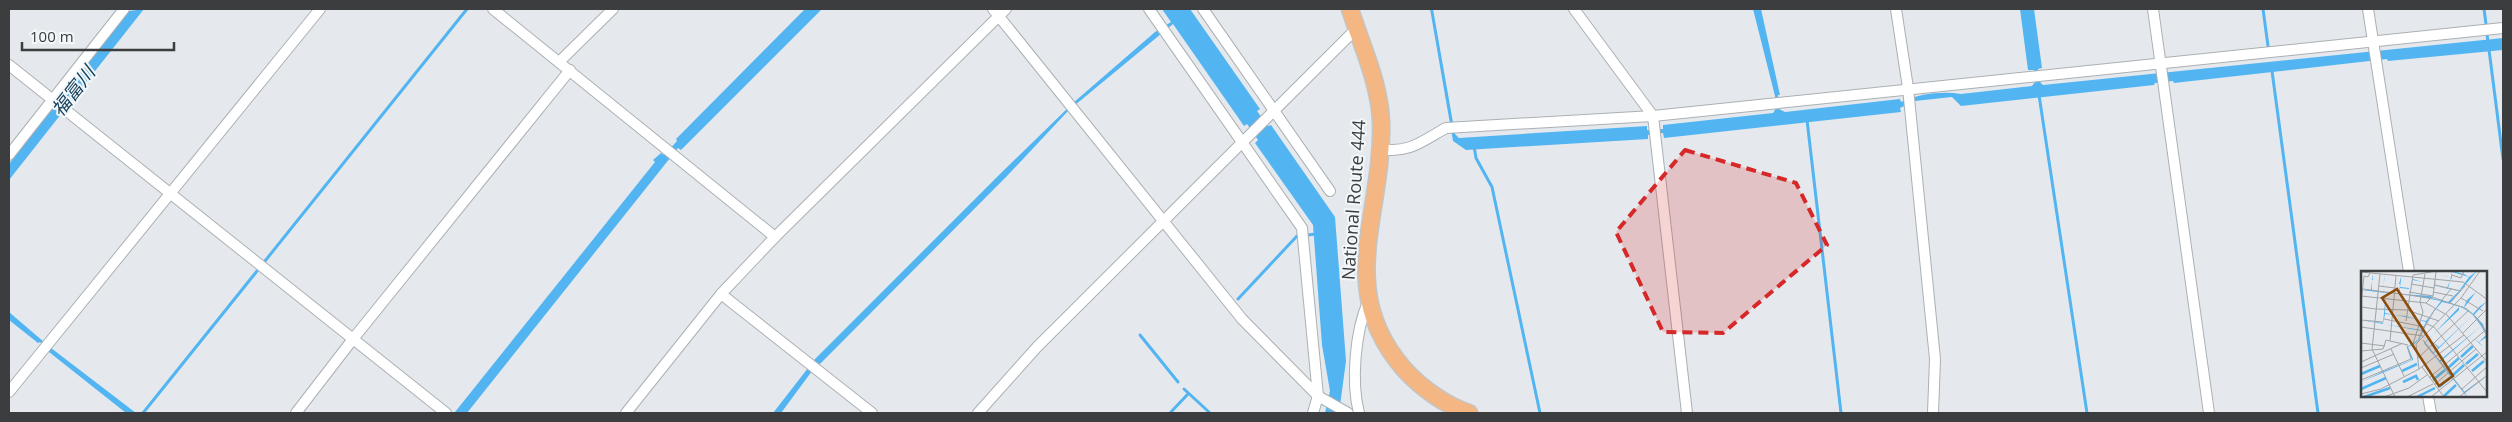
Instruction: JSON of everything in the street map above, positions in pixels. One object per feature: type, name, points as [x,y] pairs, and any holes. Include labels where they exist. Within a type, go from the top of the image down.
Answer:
[{"type":"highway","name":"National Route 444","points":[[1350,9],[1378,97],[1381,120],[1381,149],[1367,250],[1368,302],[1374,321],[1392,354],[1412,378],[1439,398],[1469,413]]},
{"type":"street","points":[[9,392],[320,9]]},
{"type":"street","points":[[493,9],[775,237]]},
{"type":"street","points":[[559,62],[614,9]]},
{"type":"street","points":[[1149,9],[1245,139],[1302,228],[1318,396],[1313,413]]},
{"type":"street","points":[[1203,9],[1272,113],[1330,191]]},
{"type":"street","points":[[1574,9],[1653,116],[1687,413]]},
{"type":"street","points":[[1896,9],[1908,97],[1935,359],[1933,413]]},
{"type":"street","points":[[2153,9],[2209,413]]},
{"type":"street","points":[[2368,9],[2409,271]]},
{"type":"street","points":[[9,155],[54,101],[123,10]]},
{"type":"street","points":[[626,413],[721,294],[999,11],[1072,106],[1242,319],[1318,396],[1348,413]]},
{"type":"street","points":[[1381,149],[1390,151],[1419,145],[1452,128],[1653,116],[1777,102],[1908,97],[2037,76],[2161,68],[2373,45],[2503,28]]},
{"type":"street","points":[[978,413],[1037,347],[1356,29]]},
{"type":"street","points":[[9,65],[446,413]]},
{"type":"street","points":[[296,413],[353,339],[570,70]]},
{"type":"street","points":[[721,294],[872,413]]},
{"type":"street","points":[[1359,413],[1354,394],[1356,366],[1360,319],[1368,302]]},
{"type":"street","points":[[2428,397],[2431,413]]},
{"type":"highlighted area","points":[[1685,150],[1796,183],[1827,245],[1723,333],[1663,332],[1616,232]]},
{"type":"water","name":"福富川","points":[[127,9],[129,11],[144,9],[9,180],[9,164],[127,13]]},
{"type":"water","points":[[805,9],[822,9],[681,150],[678,148],[467,413],[455,412],[655,162],[653,160],[661,153],[664,155],[677,141],[676,139]]},
{"type":"water","points":[[1162,9],[1190,9],[1260,109],[1257,111],[1268,126],[1271,125],[1335,217],[1346,361],[1339,413],[1325,413],[1330,391],[1322,345],[1313,225],[1255,143],[1258,140],[1247,124],[1244,126],[1173,24],[1069,110],[1007,176],[820,364],[818,363],[781,413],[773,413],[815,359],[1002,172],[1073,103],[1155,32],[1171,22]]},
{"type":"water","points":[[1430,9],[1433,9],[1455,134],[1459,138],[1647,126],[1647,130],[1663,129],[1663,125],[1773,113],[1776,108],[1775,96],[1753,9],[1761,9],[1780,95],[1778,95],[1779,109],[1785,112],[1900,99],[1901,102],[1930,94],[1961,94],[2032,86],[2035,82],[2034,70],[2028,70],[2020,9],[2034,9],[2042,68],[2038,69],[2039,81],[2043,85],[2503,38],[2503,50],[2388,61],[2387,59],[2174,83],[2173,81],[2155,83],[2154,85],[1961,106],[1952,97],[1915,101],[1900,108],[1901,112],[1664,138],[1663,133],[1648,135],[1648,139],[1466,150],[1453,141]]},
{"type":"water","points":[[9,312],[51,348],[136,413],[126,413],[49,352],[40,342],[38,343],[9,320]]},
{"type":"waterway","points":[[265,261],[467,9]]},
{"type":"waterway","points":[[2263,9],[2268,46]]},
{"type":"waterway","points":[[2484,9],[2486,24]]},
{"type":"waterway","points":[[2487,34],[2503,159]]},
{"type":"waterway","points":[[2272,71],[2318,413]]},
{"type":"waterway","points":[[2039,95],[2087,413]]},
{"type":"waterway","points":[[1807,120],[1841,413]]},
{"type":"waterway","points":[[1474,146],[1476,158],[1492,187],[1540,413]]},
{"type":"waterway","points":[[1308,235],[1315,234]]},
{"type":"waterway","points":[[1238,299],[1297,236]]},
{"type":"waterway","points":[[143,413],[257,271]]},
{"type":"waterway","points":[[1140,335],[1178,382]]},
{"type":"waterway","points":[[1184,389],[1210,413]]},
{"type":"waterway","points":[[1170,413],[1188,394]]}]
